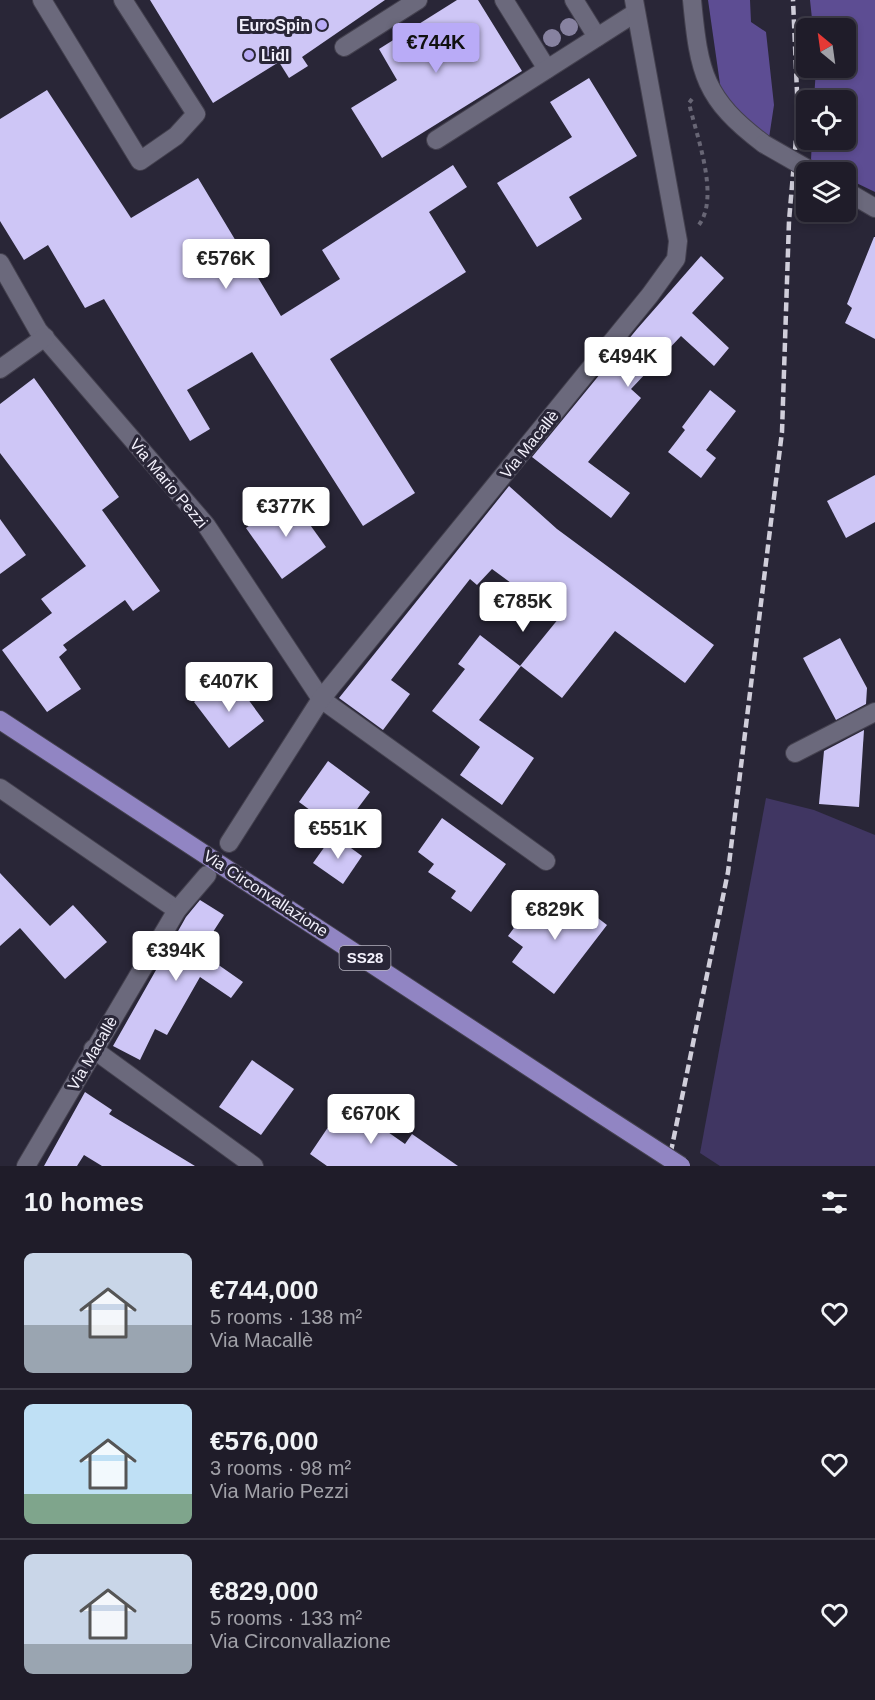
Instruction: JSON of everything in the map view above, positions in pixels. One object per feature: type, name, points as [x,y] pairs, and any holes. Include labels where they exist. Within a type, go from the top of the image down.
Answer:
[{"type":"main road","name":"Via Circonvallazione","points":[[0,720],[681,1166]]},
{"type":"street","points":[[42,0],[140,161],[176,136],[196,114],[123,0]]},
{"type":"street","points":[[344,47],[418,0]]},
{"type":"street","points":[[504,0],[547,69]]},
{"type":"street","points":[[574,0],[597,37]]},
{"type":"street","points":[[692,0],[695,30],[709,88],[728,116],[764,144],[796,162]]},
{"type":"street","points":[[436,140],[597,37],[634,6]]},
{"type":"street","name":"Via Macallè","points":[[229,843],[321,699],[676,260],[678,241],[634,6]]},
{"type":"street","points":[[856,197],[875,208]]},
{"type":"street","name":"Via Mario Pezzi","points":[[0,263],[45,337],[206,525],[321,699]]},
{"type":"street","points":[[0,369],[45,337]]},
{"type":"street","points":[[321,699],[546,861]]},
{"type":"street","points":[[795,753],[875,712]]},
{"type":"street","points":[[0,788],[177,910]]},
{"type":"street","name":"Via Macallè","points":[[26,1166],[177,910],[207,874]]},
{"type":"street","points":[[93,1049],[254,1166]]},
{"type":"path","points":[[678,241],[700,224],[708,208],[704,162],[689,103],[700,93]]},
{"type":"shaded area","points":[[708,0],[750,0],[751,22],[766,32],[774,105],[769,138],[722,98]]},
{"type":"shaded area","points":[[810,0],[875,0],[875,192],[856,183],[856,162],[815,162],[811,160],[812,150],[856,150],[856,90],[815,90],[815,78],[856,78],[856,18],[812,18]]},
{"type":"shaded area","points":[[766,798],[814,810],[875,835],[875,1166],[720,1166],[700,1153]]},
{"type":"building","name":"Lidl","points":[[150,0],[385,0],[302,57],[308,66],[289,78],[279,62],[213,103]]},
{"type":"building","points":[[457,0],[478,0],[522,71],[382,158],[351,108],[397,80],[379,49]]},
{"type":"building","points":[[589,78],[637,156],[569,197],[582,219],[537,247],[497,183],[572,137],[550,102]]},
{"type":"building","points":[[47,90],[131,218],[198,178],[281,316],[340,279],[322,250],[453,165],[467,187],[429,212],[466,272],[330,359],[415,493],[363,526],[252,352],[187,390],[210,429],[190,441],[104,299],[85,308],[48,245],[24,260],[0,221],[0,119]]},
{"type":"building","points":[[874,237],[875,339],[845,323],[852,308],[847,304]]},
{"type":"building","points":[[701,256],[724,278],[692,313],[729,348],[714,366],[681,336],[631,389],[641,398],[588,462],[630,493],[611,518],[532,457],[637,329]]},
{"type":"building","points":[[34,378],[119,497],[102,510],[160,591],[133,611],[125,600],[63,645],[67,650],[59,657],[81,689],[47,712],[2,650],[52,613],[41,599],[86,566],[0,453],[0,404]]},
{"type":"building","points":[[710,390],[736,411],[706,450],[716,458],[701,478],[668,452],[685,430],[682,427]]},
{"type":"building","points":[[875,475],[875,522],[846,538],[827,501]]},
{"type":"building","points":[[509,486],[557,529],[714,645],[685,683],[615,631],[562,698],[521,666],[479,720],[534,758],[502,805],[460,775],[480,747],[432,711],[465,669],[458,664],[480,635],[520,666],[559,618],[492,569],[477,585],[470,579],[391,680],[410,694],[383,730],[339,698]]},
{"type":"building","points":[[290,497],[326,547],[282,579],[246,528]]},
{"type":"building","points":[[0,519],[26,555],[0,574]]},
{"type":"building","points":[[840,638],[867,688],[866,704],[836,720],[803,658]]},
{"type":"building","points":[[224,679],[233,691],[239,687],[264,721],[229,748],[194,702]]},
{"type":"building","points":[[864,730],[859,807],[819,804],[824,751]]},
{"type":"building","points":[[328,761],[370,792],[340,832],[299,802]]},
{"type":"building","points":[[442,818],[506,864],[471,912],[451,898],[456,891],[428,872],[434,864],[418,852]]},
{"type":"building","points":[[333,835],[362,856],[343,884],[313,863]]},
{"type":"building","points":[[0,873],[50,926],[73,905],[107,942],[65,979],[20,928],[0,946]]},
{"type":"building","points":[[564,892],[607,925],[554,994],[512,962],[523,947],[508,936],[531,905],[546,916]]},
{"type":"building","points":[[200,900],[224,915],[200,952],[243,982],[231,998],[200,977],[167,1035],[155,1029],[140,1060],[113,1046],[186,917]]},
{"type":"building","points":[[252,1060],[294,1089],[261,1135],[219,1107]]},
{"type":"building","points":[[85,1092],[112,1110],[109,1114],[195,1166],[102,1166],[84,1155],[77,1166],[44,1166]]},
{"type":"building","points":[[345,1102],[405,1144],[412,1134],[458,1166],[327,1166],[310,1154]]},
{"type":"railway","points":[[668,1166],[728,872],[782,432],[789,221],[798,115],[793,0]]},
{"type":"place","name":"EuroSpin","points":[[322,25]]},
{"type":"place","name":"Lidl","points":[[249,55]]}]
